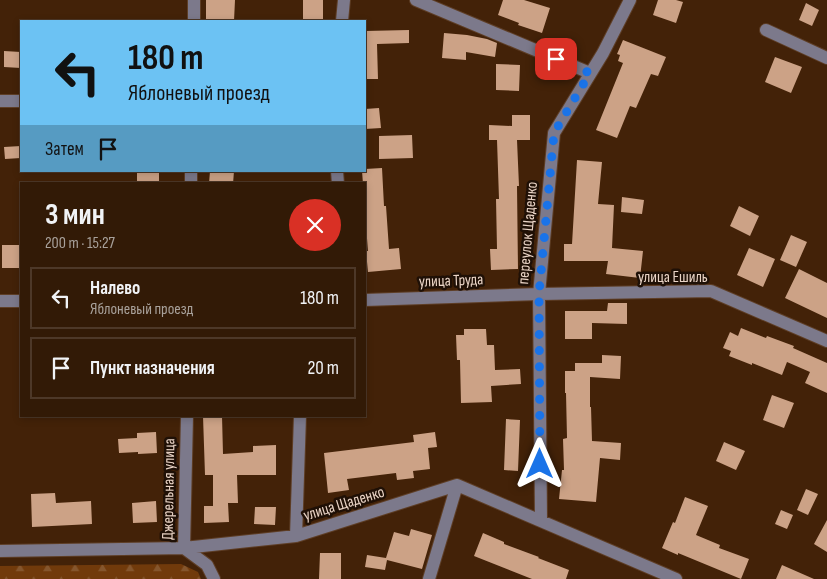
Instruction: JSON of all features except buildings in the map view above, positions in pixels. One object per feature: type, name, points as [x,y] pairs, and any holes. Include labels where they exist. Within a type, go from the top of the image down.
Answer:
[{"type":"street","points":[[194,0],[194,20]]},
{"type":"street","points":[[342,20],[344,0]]},
{"type":"street","points":[[416,0],[590,73]]},
{"type":"street","name":"переулок Щаденко","points":[[541,520],[539,294],[554,133],[602,53],[630,0]]},
{"type":"street","points":[[766,30],[827,58]]},
{"type":"street","points":[[0,101],[20,101]]},
{"type":"street","name":"улица Ешиль","points":[[539,294],[711,291],[827,341]]},
{"type":"street","name":"улица Труда","points":[[366,300],[539,294]]},
{"type":"street","points":[[0,301],[20,301]]},
{"type":"street","name":"Джерельная улица","points":[[187,417],[184,548],[207,565],[214,579]]},
{"type":"street","points":[[296,536],[300,417]]},
{"type":"street","points":[[429,579],[457,485],[676,579]]},
{"type":"street","name":"улица Щаденко","points":[[0,551],[184,548],[296,536],[457,485]]},
{"type":"green space","points":[[181,564],[198,572],[201,579],[0,579],[0,566]]},
{"type":"route","points":[[540,464],[539,294],[554,133],[590,73],[556,59]]}]
